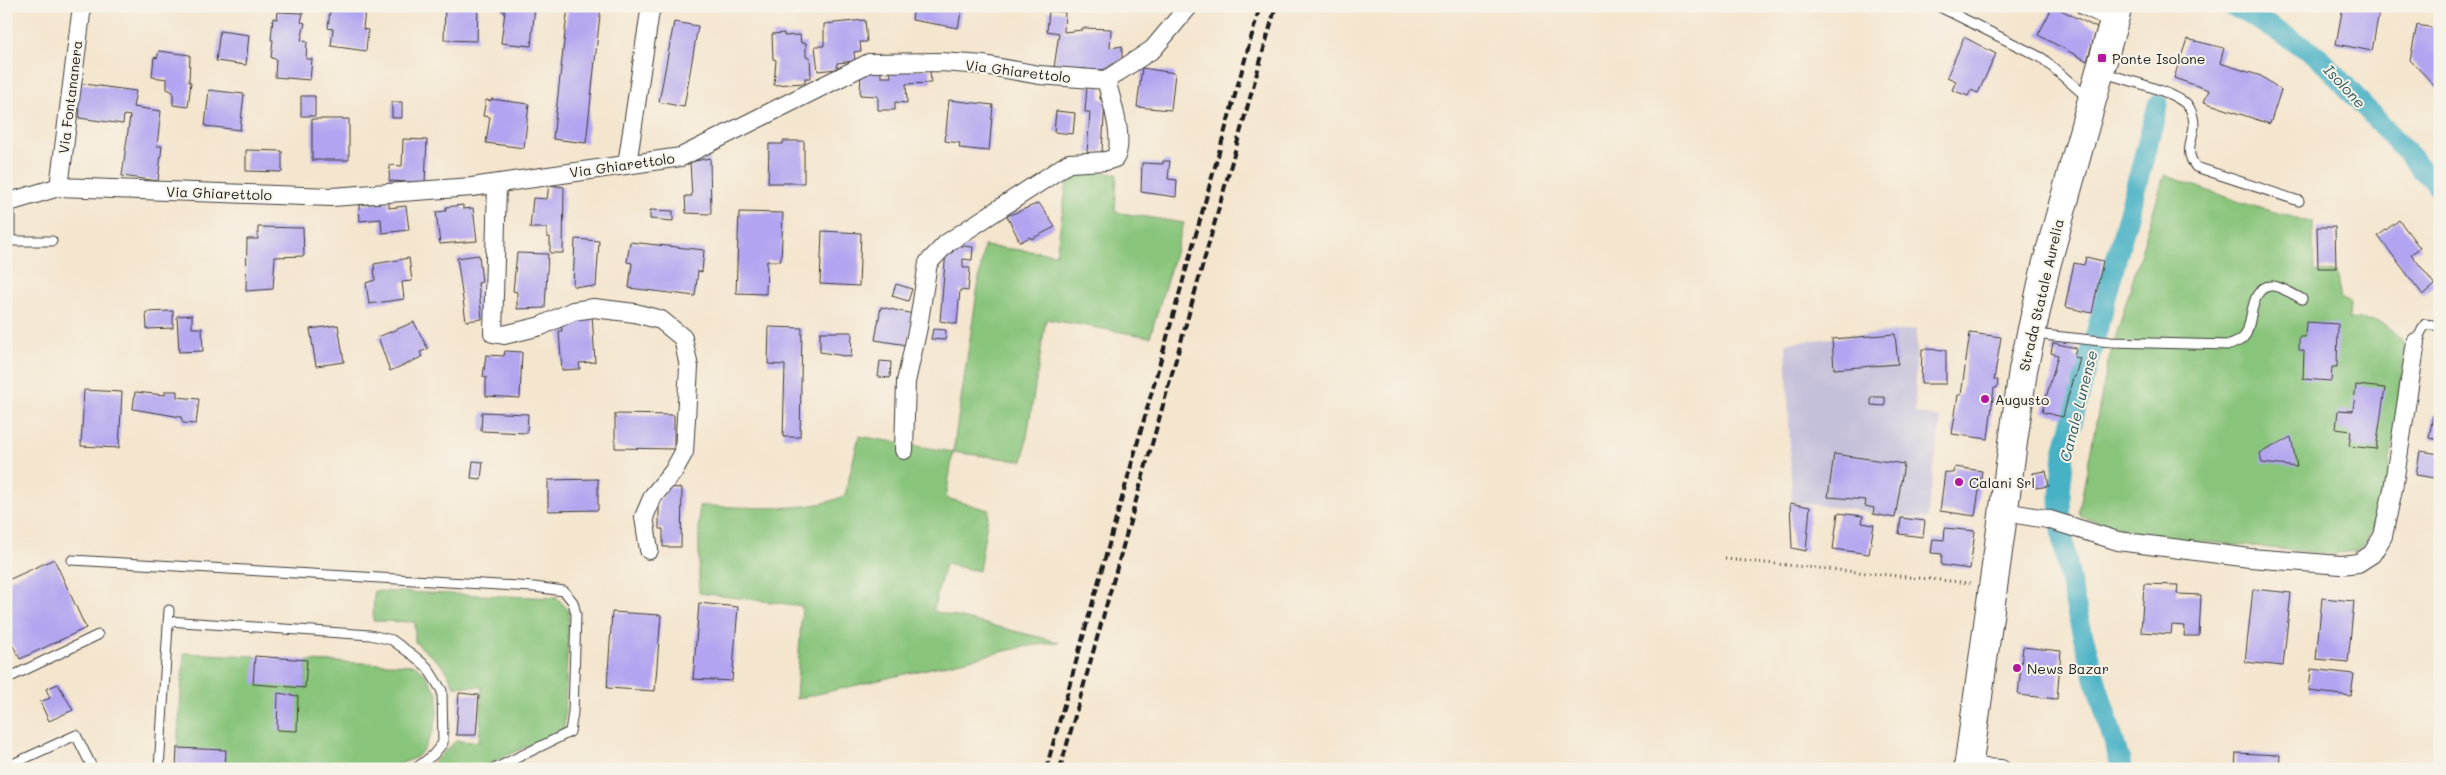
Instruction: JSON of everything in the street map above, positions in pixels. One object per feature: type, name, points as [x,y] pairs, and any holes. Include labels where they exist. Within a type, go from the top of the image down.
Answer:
[{"type":"main road","name":"Strada Statale Aurelia","points":[[1969,768],[2023,370],[2046,266],[2116,11]]},
{"type":"street","name":"Via Fontananera","points":[[59,187],[82,6]]},
{"type":"street","points":[[627,165],[650,11],[653,6]]},
{"type":"street","points":[[904,450],[906,382],[918,328],[928,263],[947,243],[1069,163],[1106,161],[1115,158],[1119,151],[1115,114],[1106,80],[1152,49],[1189,6]]},
{"type":"street","points":[[2085,6],[2116,11]]},
{"type":"street","name":"Via Ghiarettolo","points":[[8,203],[59,187],[332,197],[497,184],[681,157],[869,63],[887,61],[967,64],[1039,75],[1106,80]]},
{"type":"street","points":[[497,184],[493,334],[504,335],[540,326],[573,311],[594,308],[635,313],[661,320],[683,338],[689,367],[684,452],[673,472],[653,496],[644,517],[649,550]]},
{"type":"street","points":[[2004,512],[2047,518],[2118,541],[2250,558],[2341,565],[2358,562],[2372,554],[2383,536],[2393,489],[2416,342]]},
{"type":"street","points":[[1969,768],[2001,769]]},
{"type":"lane","points":[[1938,6],[2042,58],[2091,101]]},
{"type":"lane","points":[[2099,72],[2171,96],[2188,107],[2193,117],[2189,147],[2190,159],[2196,166],[2299,201]]},
{"type":"lane","points":[[8,203],[10,241],[52,241]]},
{"type":"lane","points":[[2031,334],[2111,342],[2230,345],[2242,340],[2247,333],[2253,305],[2258,293],[2264,288],[2273,286],[2302,299]]},
{"type":"lane","points":[[2416,342],[2425,324],[2440,326]]},
{"type":"lane","points":[[72,560],[564,591],[573,602],[576,614],[573,712],[570,732],[494,769]]},
{"type":"lane","points":[[159,769],[169,610]]},
{"type":"lane","points":[[168,621],[370,635],[392,640],[427,667],[442,691],[442,743],[433,755],[415,769]]},
{"type":"lane","points":[[6,679],[98,635]]},
{"type":"lane","points":[[6,767],[76,735],[93,769]]},
{"type":"path","points":[[1725,559],[1993,586]]},
{"type":"shaded area","points":[[1917,329],[1915,413],[1941,418],[1927,519],[1792,502],[1786,343]]},
{"type":"green space","points":[[1069,170],[1117,174],[1115,212],[1184,223],[1150,337],[1046,319],[1023,461],[953,452],[984,246],[1056,254]]},
{"type":"green space","points":[[2164,175],[2240,202],[2313,223],[2314,271],[2336,272],[2341,299],[2350,303],[2349,319],[2382,323],[2392,330],[2406,345],[2394,439],[2378,522],[2364,545],[2354,551],[2333,554],[2152,537],[2081,517],[2079,511],[2107,366]]},
{"type":"green space","points":[[859,436],[953,452],[946,498],[989,510],[979,571],[945,564],[933,611],[1059,642],[1023,647],[796,699],[802,606],[699,593],[699,506],[795,507],[831,501],[845,495]]},
{"type":"green space","points":[[374,591],[557,598],[569,611],[564,729],[478,769],[426,769],[456,741],[479,742],[482,687],[454,686],[445,668],[415,642],[415,622],[373,621]]},
{"type":"green space","points":[[184,653],[255,656],[305,688],[307,661],[415,665],[425,674],[438,694],[437,715],[433,731],[424,749],[417,757],[389,769],[225,769],[225,752],[177,748]]},
{"type":"building","points":[[325,6],[359,6],[358,10],[365,11],[363,29],[368,30],[366,51],[331,46],[333,29],[328,28],[330,11],[324,10]]},
{"type":"building","points":[[445,6],[478,6],[477,41],[444,40]]},
{"type":"building","points":[[502,6],[535,6],[531,46],[501,43],[505,11],[502,11]]},
{"type":"building","points":[[568,6],[601,6],[586,143],[553,139]]},
{"type":"building","points":[[914,6],[970,6],[970,10],[962,8],[958,28],[912,20]]},
{"type":"building","points":[[2053,6],[2097,28],[2087,61],[2038,35]]},
{"type":"building","points":[[2343,6],[2380,6],[2372,51],[2336,44]]},
{"type":"building","points":[[1049,11],[1065,12],[1064,32],[1082,30],[1082,28],[1111,29],[1110,48],[1122,46],[1122,61],[1110,66],[1110,69],[1088,71],[1087,69],[1054,68],[1059,33],[1047,31]]},
{"type":"building","points":[[278,12],[303,13],[301,22],[305,23],[301,40],[307,42],[306,59],[312,59],[310,80],[275,77],[276,59],[271,58],[273,40],[271,40],[273,18],[277,19]]},
{"type":"building","points":[[865,20],[867,42],[860,42],[861,51],[854,52],[855,61],[837,63],[837,69],[818,71],[815,46],[824,46],[824,24]]},
{"type":"building","points":[[674,22],[698,26],[684,107],[659,102]]},
{"type":"building","points":[[2417,25],[2440,29],[2440,91],[2410,60]]},
{"type":"building","points":[[220,31],[249,35],[246,65],[216,61]]},
{"type":"building","points":[[784,33],[784,36],[800,35],[801,43],[806,43],[806,57],[810,57],[811,78],[805,78],[805,83],[774,85],[776,60],[773,59],[772,34]]},
{"type":"building","points":[[1964,37],[1996,54],[1978,93],[1971,90],[1968,96],[1952,90],[1956,81],[1947,77]]},
{"type":"building","points":[[2187,39],[2224,48],[2220,63],[2261,76],[2281,90],[2270,124],[2204,102],[2209,90],[2174,78]]},
{"type":"building","points":[[159,51],[190,55],[189,82],[191,82],[188,107],[173,105],[173,92],[167,89],[167,79],[152,77],[154,57],[157,58]]},
{"type":"building","points":[[1142,68],[1175,73],[1171,110],[1137,107]]},
{"type":"building","points":[[930,69],[931,83],[906,84],[907,103],[895,102],[895,110],[878,110],[878,96],[860,95],[861,74],[881,71],[881,77],[891,77],[890,70]]},
{"type":"building","points":[[77,83],[136,91],[133,107],[161,111],[157,146],[162,146],[158,181],[122,176],[130,116],[124,115],[123,124],[79,118],[80,110],[74,110]]},
{"type":"building","points":[[1087,86],[1101,87],[1100,99],[1105,100],[1102,152],[1087,153],[1090,112],[1085,112]]},
{"type":"building","points":[[209,90],[244,94],[240,130],[205,126]]},
{"type":"building","points":[[301,96],[315,96],[315,116],[301,116]]},
{"type":"building","points":[[491,99],[529,104],[524,148],[486,143],[490,117],[483,116],[486,100],[491,101]]},
{"type":"building","points":[[949,100],[993,105],[989,151],[959,148],[960,143],[945,141]]},
{"type":"building","points":[[392,102],[402,102],[402,118],[392,118]]},
{"type":"building","points":[[1056,111],[1075,113],[1073,134],[1054,132]]},
{"type":"building","points":[[312,119],[349,119],[349,160],[312,160]]},
{"type":"building","points":[[403,139],[427,140],[425,183],[389,181],[390,165],[402,166]]},
{"type":"building","points":[[783,141],[804,141],[804,183],[768,183],[769,144],[783,144]]},
{"type":"building","points":[[246,150],[282,151],[282,172],[246,171]]},
{"type":"building","points":[[710,158],[711,214],[686,213],[685,196],[692,196],[690,162]]},
{"type":"building","points":[[1163,161],[1170,161],[1168,179],[1177,180],[1176,197],[1141,192],[1142,163],[1163,164]]},
{"type":"building","points":[[549,185],[564,187],[563,253],[550,253],[550,237],[547,237],[547,228],[530,228],[533,198],[547,199]]},
{"type":"building","points":[[389,202],[389,208],[406,206],[409,230],[382,233],[381,219],[360,221],[359,205]]},
{"type":"building","points":[[1039,203],[1055,227],[1031,239],[1030,237],[1020,242],[1007,216]]},
{"type":"building","points":[[463,205],[463,209],[473,208],[477,241],[440,244],[436,212],[446,211],[446,207]]},
{"type":"building","points":[[650,210],[673,211],[673,221],[650,219]]},
{"type":"building","points":[[739,212],[783,213],[781,261],[767,261],[766,294],[736,293]]},
{"type":"building","points":[[2399,220],[2420,248],[2411,254],[2435,285],[2423,295],[2378,236]]},
{"type":"building","points":[[258,227],[303,228],[304,256],[275,257],[273,289],[246,291],[247,239],[258,239]]},
{"type":"building","points":[[2317,227],[2335,227],[2336,268],[2318,268]]},
{"type":"building","points":[[822,231],[861,233],[859,286],[820,284]]},
{"type":"building","points":[[575,239],[599,241],[596,287],[573,286]]},
{"type":"building","points":[[630,242],[704,250],[702,272],[698,271],[695,296],[629,288],[632,263],[627,262]]},
{"type":"building","points":[[954,245],[973,247],[972,260],[963,259],[963,268],[970,268],[968,291],[960,290],[957,324],[940,321],[946,251],[953,252]]},
{"type":"building","points":[[517,253],[548,254],[545,308],[517,309],[517,292],[513,291]]},
{"type":"building","points":[[479,255],[482,282],[478,283],[482,319],[466,321],[457,258]]},
{"type":"building","points":[[2086,257],[2103,261],[2092,313],[2065,307],[2074,263],[2084,265]]},
{"type":"building","points":[[409,258],[412,281],[402,282],[404,299],[369,304],[366,283],[375,280],[374,264]]},
{"type":"building","points":[[896,284],[912,289],[908,301],[892,296]]},
{"type":"building","points":[[881,307],[913,314],[907,345],[875,340]]},
{"type":"building","points":[[173,311],[173,328],[147,329],[146,312]]},
{"type":"building","points":[[592,314],[595,362],[579,363],[580,369],[562,370],[559,331],[562,331],[561,321]]},
{"type":"building","points":[[192,315],[192,328],[202,328],[203,351],[179,352],[177,316]]},
{"type":"building","points":[[414,322],[428,349],[420,352],[422,357],[390,371],[378,337]]},
{"type":"building","points":[[2306,322],[2338,324],[2337,367],[2332,367],[2331,381],[2303,379],[2304,351],[2299,350],[2299,337],[2305,337]]},
{"type":"building","points":[[338,325],[344,362],[316,366],[310,329]]},
{"type":"building","points":[[769,327],[802,328],[800,437],[783,437],[785,365],[768,364]]},
{"type":"building","points":[[933,329],[946,330],[945,340],[931,339]]},
{"type":"building","points":[[820,332],[852,332],[851,357],[820,352]]},
{"type":"building","points":[[1970,333],[2001,337],[1994,380],[1998,380],[1997,388],[1994,388],[1988,439],[1952,434],[1958,395],[1961,395]]},
{"type":"building","points":[[1895,334],[1898,364],[1834,369],[1832,339]]},
{"type":"building","points":[[2053,343],[2076,348],[2074,357],[2080,358],[2063,417],[2042,412],[2058,355],[2051,353]]},
{"type":"building","points":[[1922,349],[1946,350],[1946,384],[1921,384]]},
{"type":"building","points":[[505,351],[522,352],[520,398],[486,396],[486,377],[483,377],[486,355],[504,356]]},
{"type":"building","points":[[880,361],[891,362],[890,378],[878,377]]},
{"type":"building","points":[[2356,385],[2385,388],[2376,449],[2349,446],[2351,431],[2336,429],[2338,410],[2353,411]]},
{"type":"building","points":[[84,390],[122,392],[119,448],[81,446]]},
{"type":"building","points":[[165,391],[177,391],[177,397],[199,399],[196,424],[183,423],[181,417],[133,409],[135,392],[165,395]]},
{"type":"building","points":[[1871,397],[1885,397],[1885,406],[1871,405]]},
{"type":"building","points":[[482,412],[528,414],[527,433],[481,431]]},
{"type":"building","points":[[615,414],[674,415],[674,449],[615,448]]},
{"type":"building","points":[[2433,415],[2440,416],[2440,440],[2429,438]]},
{"type":"building","points":[[2291,437],[2297,467],[2262,463],[2260,453]]},
{"type":"building","points":[[2420,451],[2440,454],[2440,479],[2416,475]]},
{"type":"building","points":[[1834,454],[1904,464],[1895,518],[1873,514],[1874,508],[1865,506],[1866,500],[1828,497]]},
{"type":"building","points":[[473,461],[483,462],[481,479],[471,478]]},
{"type":"building","points":[[1955,467],[1982,471],[1975,516],[1940,511],[1945,472],[1954,473]]},
{"type":"building","points":[[2046,471],[2049,486],[2036,488],[2033,473]]},
{"type":"building","points":[[598,479],[598,510],[548,511],[548,480]]},
{"type":"building","points":[[664,487],[682,488],[681,547],[663,547],[663,529],[659,529],[659,498],[663,498]]},
{"type":"building","points":[[1790,503],[1810,507],[1806,551],[1792,548]]},
{"type":"building","points":[[1838,513],[1863,516],[1862,523],[1874,525],[1869,554],[1833,549]]},
{"type":"building","points":[[1901,518],[1925,521],[1923,537],[1899,534]]},
{"type":"building","points":[[1945,528],[1975,531],[1970,569],[1941,565],[1942,554],[1931,553],[1933,539],[1944,540]]},
{"type":"building","points":[[54,559],[86,628],[20,659],[12,644],[6,647],[6,581]]},
{"type":"building","points":[[2144,584],[2178,585],[2177,594],[2201,595],[2199,636],[2184,636],[2185,626],[2172,625],[2171,634],[2141,632]]},
{"type":"building","points":[[2253,589],[2291,593],[2283,666],[2245,662]]},
{"type":"building","points":[[2322,598],[2354,601],[2348,662],[2316,659]]},
{"type":"building","points":[[699,603],[738,607],[732,681],[693,679]]},
{"type":"building","points":[[612,612],[661,615],[655,691],[607,688]]},
{"type":"building","points":[[2023,647],[2061,651],[2057,699],[2018,695]]},
{"type":"building","points":[[255,656],[307,660],[305,688],[253,684]]},
{"type":"building","points":[[2311,669],[2354,674],[2351,696],[2309,691]]},
{"type":"building","points":[[58,684],[73,710],[49,721],[40,702],[50,698],[46,689]]},
{"type":"building","points":[[278,693],[298,696],[297,731],[277,730]]},
{"type":"building","points":[[459,693],[479,695],[476,735],[456,735]]},
{"type":"building","points":[[177,748],[226,750],[225,769],[176,769]]},
{"type":"building","points":[[2236,753],[2280,755],[2279,769],[2235,769]]},
{"type":"waterway","name":"Isolone","points":[[2232,6],[2246,12],[2318,56],[2440,189]]},
{"type":"waterway","name":"Canale Lunense","points":[[2122,769],[2083,636],[2075,602],[2063,534],[2060,495],[2064,452],[2158,105]]},
{"type":"railway","points":[[1046,769],[1260,6]]},
{"type":"railway","points":[[1060,769],[1276,6]]},
{"type":"place","name":"Ponte Isolone","points":[[2102,58]]},
{"type":"place","name":"Augusto","points":[[1985,399]]},
{"type":"place","name":"Calani Srl","points":[[1959,482]]},
{"type":"place","name":"News Bazar","points":[[2017,668]]}]
